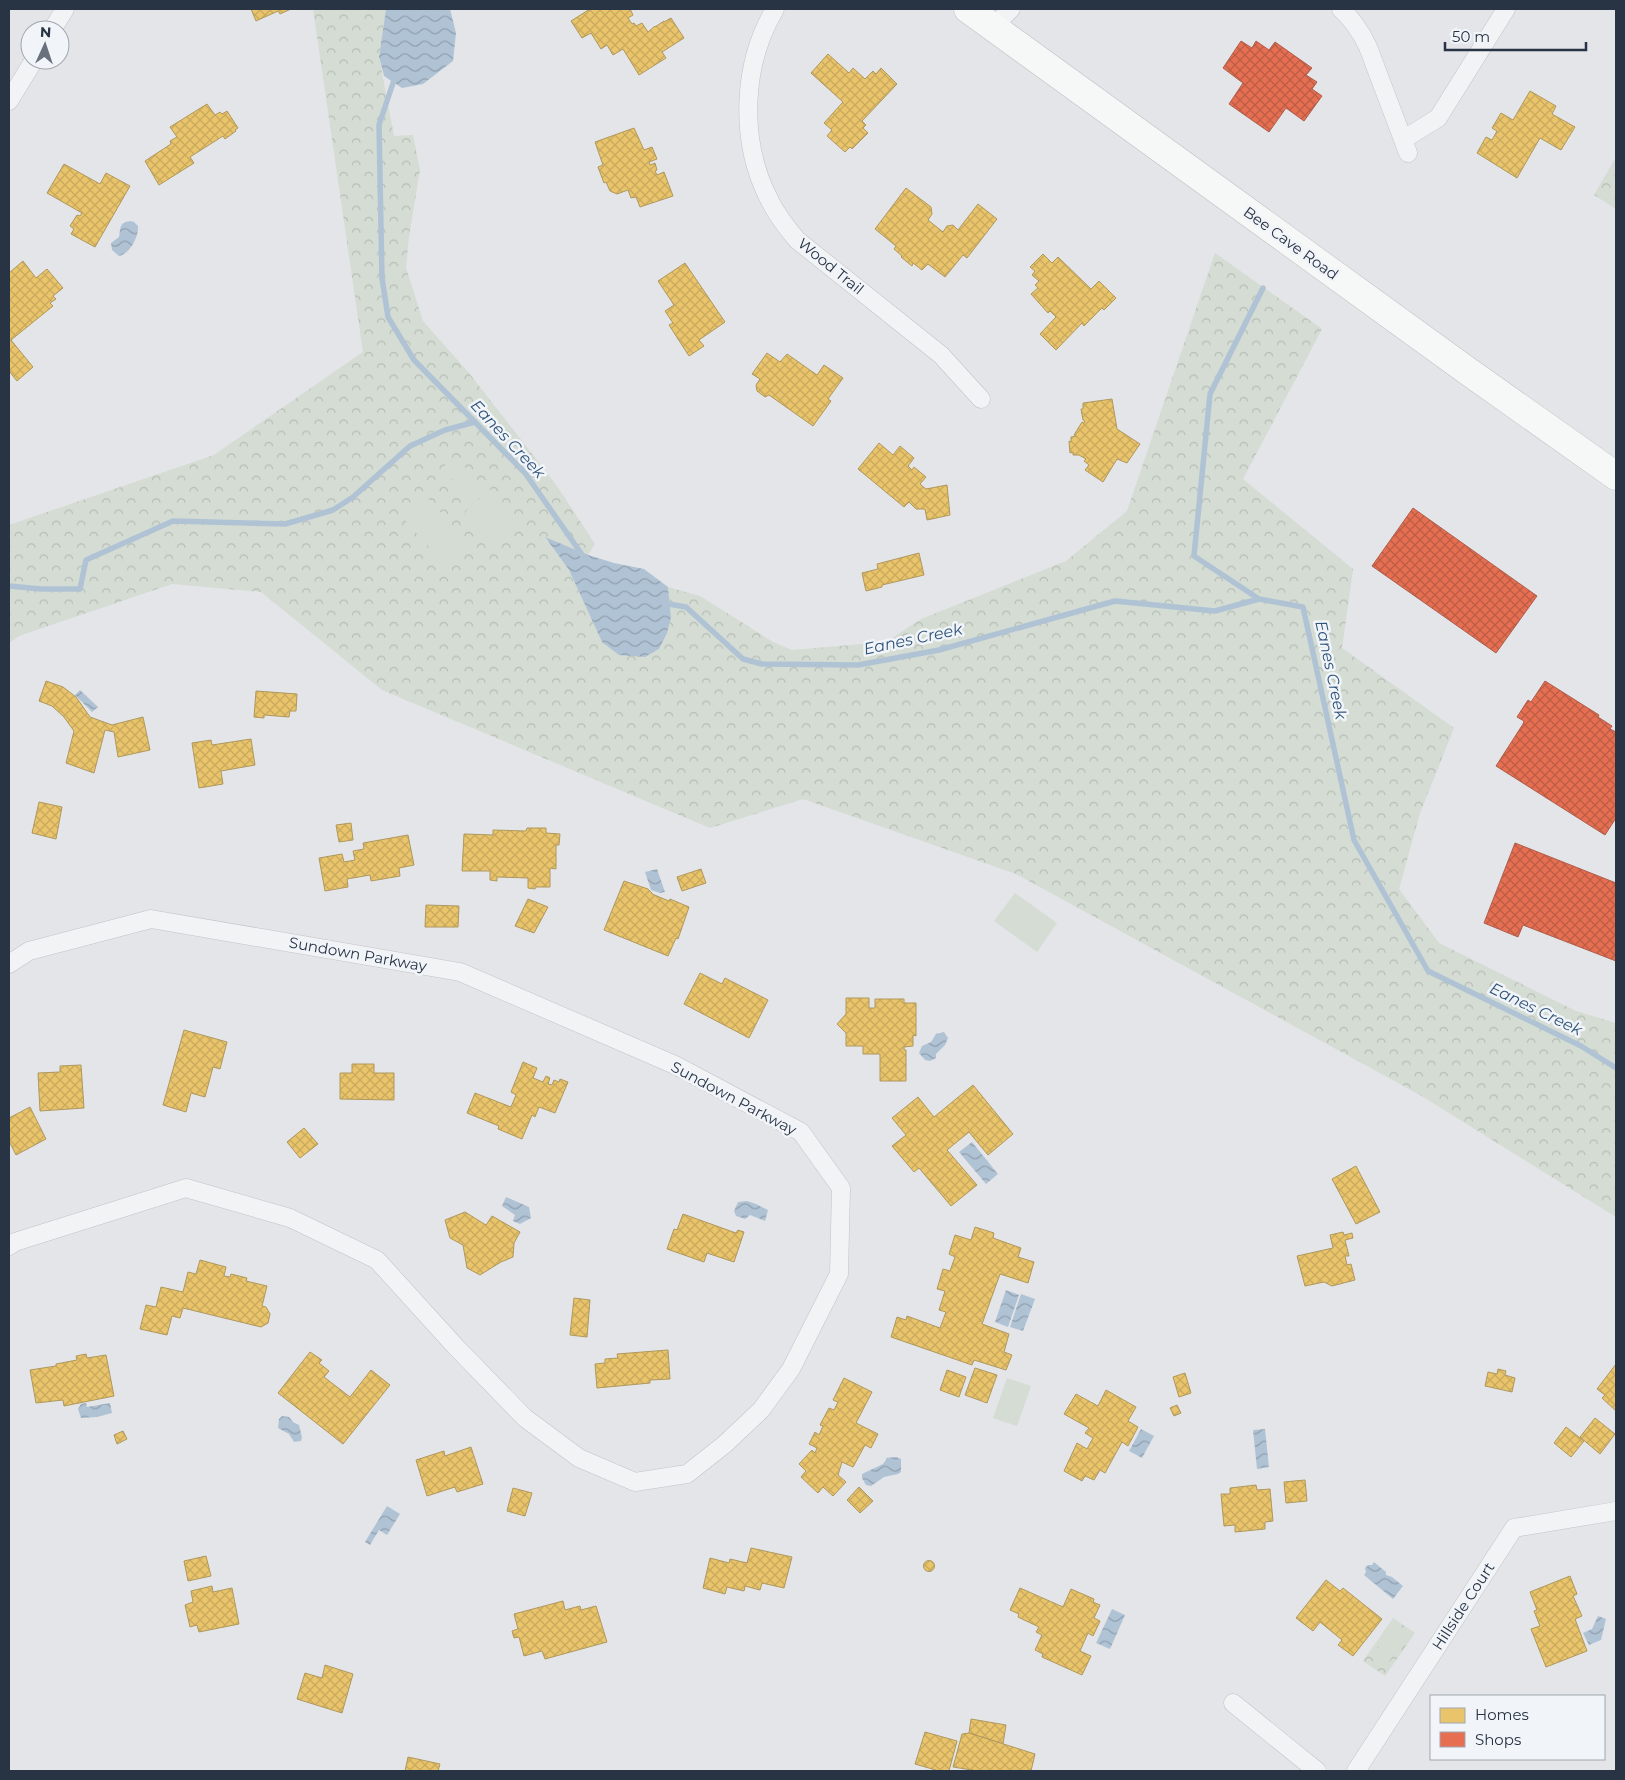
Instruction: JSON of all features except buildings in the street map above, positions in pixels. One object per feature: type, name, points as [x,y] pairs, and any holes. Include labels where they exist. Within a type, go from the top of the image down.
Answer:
[{"type":"main road","name":"Bee Cave Road","points":[[968,9],[1002,18],[1469,372],[1616,476]]},
{"type":"street","points":[[58,20],[65,9]]},
{"type":"street","name":"Wood Trail","points":[[775,9],[762,34],[754,56],[748,86],[748,114],[753,152],[758,173],[768,199],[780,220],[797,240],[940,355],[981,399]]},
{"type":"street","points":[[1341,9],[1352,19],[1365,40],[1406,146],[1438,118],[1506,9]]},
{"type":"street","points":[[9,101],[28,70]]},
{"type":"street","name":"Sundown Parkway","points":[[9,964],[29,951],[151,919],[460,972],[675,1065],[801,1132],[841,1188],[839,1274],[791,1368],[761,1410],[725,1444],[687,1474],[635,1482],[579,1458],[525,1418],[455,1346],[377,1260],[290,1218],[186,1188],[15,1242],[9,1246]]},
{"type":"street","name":"Hillside Court","points":[[1356,1771],[1514,1528],[1616,1512]]},
{"type":"street","points":[[1233,1704],[1317,1771]]},
{"type":"green space","points":[[313,9],[386,9],[379,57],[394,136],[413,135],[420,170],[409,236],[406,268],[423,321],[469,373],[557,486],[595,544],[588,555],[545,538],[569,570],[602,642],[671,617],[668,587],[700,596],[773,642],[792,650],[886,642],[921,619],[1066,561],[1127,511],[1215,253],[1322,329],[1243,479],[1353,569],[1342,648],[1454,728],[1420,813],[1399,889],[1439,943],[1576,1011],[1616,1023],[1616,1217],[1420,1095],[1016,874],[803,799],[710,828],[382,690],[261,592],[172,584],[19,636],[9,643],[9,525],[214,455],[363,352]]},
{"type":"green space","points":[[1616,157],[1616,209],[1594,195]]},
{"type":"green space","points":[[455,456],[481,485],[468,496],[442,468]]},
{"type":"green space","points":[[490,489],[520,521],[494,545],[464,513]]},
{"type":"green space","points":[[426,496],[471,546],[447,567],[402,517]]},
{"type":"green space","points":[[1015,893],[1057,923],[1037,952],[994,921]]},
{"type":"green space","points":[[1007,1378],[1031,1386],[1017,1426],[993,1418]]},
{"type":"green space","points":[[1393,1618],[1415,1633],[1385,1676],[1363,1661]]},
{"type":"green space","points":[[1393,1627],[1407,1636],[1385,1667],[1371,1657]]},
{"type":"water","points":[[386,9],[450,9],[456,33],[453,61],[423,84],[402,88],[384,76],[379,57]]},
{"type":"water","points":[[130,221],[138,226],[137,235],[127,252],[119,256],[112,250],[111,243],[119,237],[122,224]]},
{"type":"water","points":[[545,537],[588,555],[644,569],[668,587],[671,617],[667,633],[659,649],[645,657],[619,655],[602,642],[569,570]]},
{"type":"water","points":[[80,690],[98,707],[92,712],[75,695]]},
{"type":"water","points":[[657,869],[665,892],[660,893],[651,890],[645,872]]},
{"type":"water","points":[[944,1032],[948,1038],[945,1045],[936,1054],[936,1058],[930,1061],[925,1060],[919,1053],[922,1046],[931,1042],[936,1034]]},
{"type":"water","points":[[972,1142],[998,1174],[986,1184],[959,1152]]},
{"type":"water","points":[[506,1197],[529,1207],[531,1218],[520,1224],[513,1221],[515,1215],[502,1206]]},
{"type":"water","points":[[747,1201],[768,1210],[765,1221],[750,1215],[745,1219],[736,1216],[734,1211],[738,1202]]},
{"type":"water","points":[[1006,1290],[1019,1295],[1008,1327],[995,1322]]},
{"type":"water","points":[[1021,1294],[1035,1299],[1023,1331],[1010,1327]]},
{"type":"water","points":[[86,1403],[87,1407],[110,1403],[112,1413],[97,1417],[81,1418],[78,1409],[81,1404]]},
{"type":"water","points":[[282,1416],[289,1417],[299,1425],[301,1441],[294,1442],[289,1434],[278,1428],[279,1419]]},
{"type":"water","points":[[1141,1429],[1154,1436],[1142,1458],[1129,1451]]},
{"type":"water","points":[[1265,1429],[1269,1467],[1257,1469],[1253,1430]]},
{"type":"water","points":[[896,1457],[901,1459],[901,1472],[884,1477],[871,1486],[866,1485],[862,1474],[883,1464],[886,1458]]},
{"type":"water","points":[[387,1506],[400,1514],[387,1535],[379,1530],[370,1545],[365,1542]]},
{"type":"water","points":[[1374,1562],[1386,1572],[1386,1575],[1392,1577],[1403,1586],[1393,1599],[1364,1575],[1366,1572],[1365,1568]]},
{"type":"water","points":[[1112,1609],[1125,1615],[1110,1649],[1096,1643]]},
{"type":"water","points":[[1598,1616],[1606,1619],[1601,1640],[1589,1645],[1583,1633],[1592,1629]]},
{"type":"waterway","name":"Eanes Creek","points":[[395,77],[379,125],[382,278],[388,317],[414,360],[525,473],[583,556]]},
{"type":"waterway","points":[[1259,599],[1194,556],[1210,394],[1263,288]]},
{"type":"waterway","points":[[9,586],[41,589],[80,589],[86,560],[173,521],[285,524],[333,510],[353,497],[410,446],[445,430],[475,422]]},
{"type":"waterway","name":"Eanes Creek","points":[[663,603],[686,607],[743,659],[762,664],[858,665],[939,650],[1115,601],[1215,611],[1259,599],[1303,607],[1354,840],[1428,971],[1581,1046],[1616,1068]]}]
